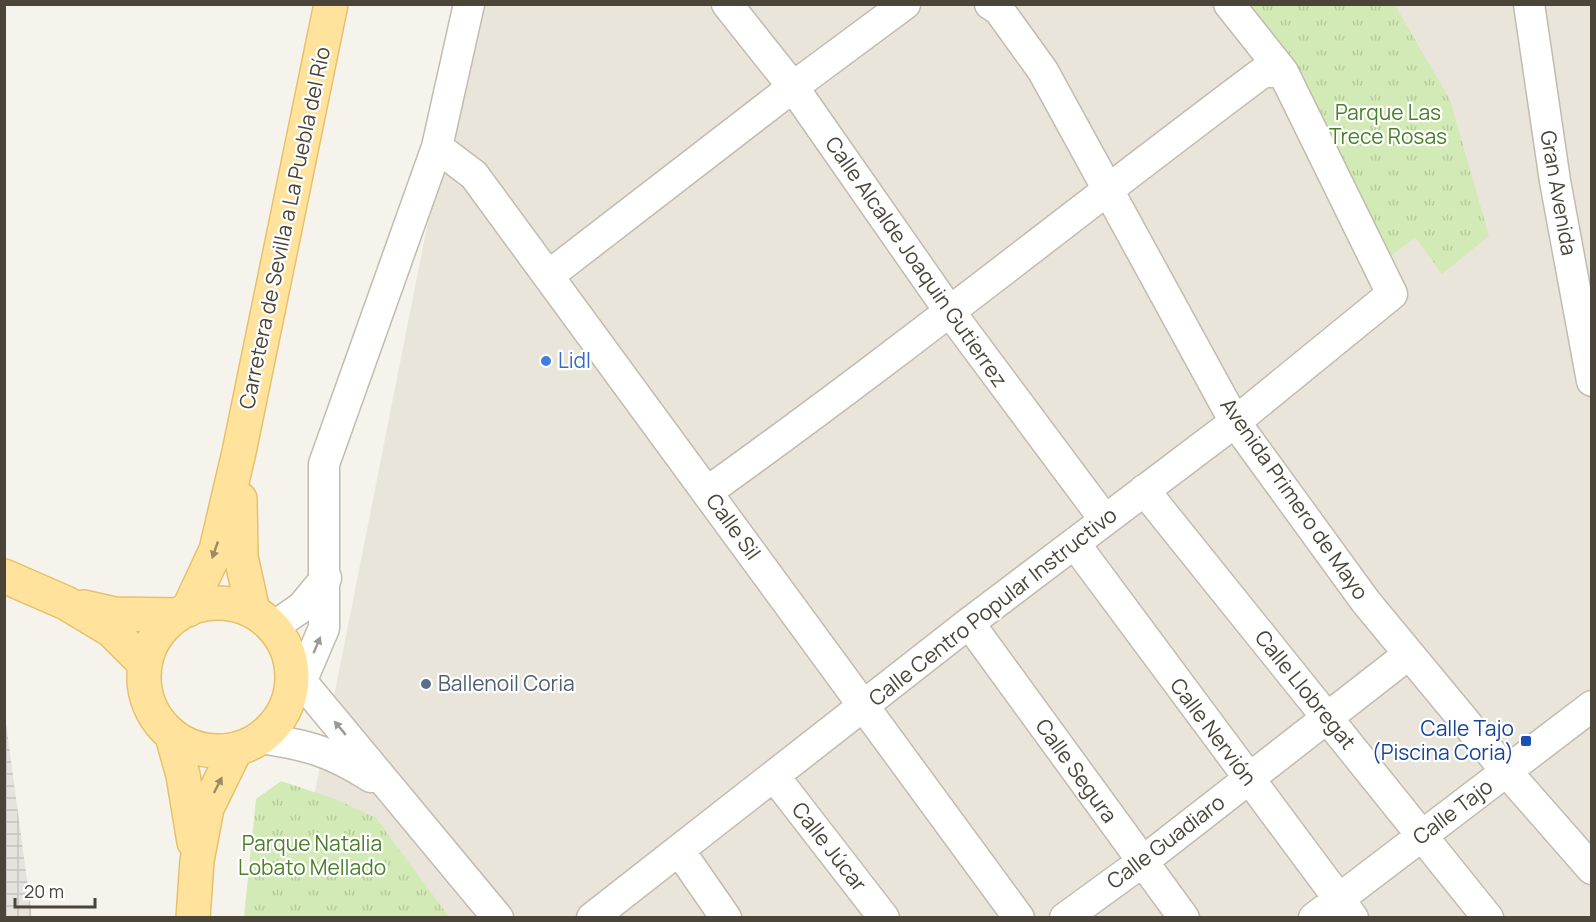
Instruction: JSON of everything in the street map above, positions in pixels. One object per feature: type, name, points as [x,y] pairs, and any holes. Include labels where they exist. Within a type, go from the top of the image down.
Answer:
[{"type":"main road","name":"Carretera de Sevilla a La Puebla del Río","points":[[183,612],[216,550],[239,452],[331,4]]},
{"type":"main road","name":"Carretera de Sevilla a La Puebla del Río","points":[[239,452],[241,557],[263,619]]},
{"type":"main road","points":[[4,576],[66,603],[111,630],[145,664]]},
{"type":"main road","points":[[66,603],[115,614],[183,612],[220,603],[263,619],[286,647],[294,683],[278,720],[248,744],[207,808],[197,861],[193,918]]},
{"type":"main road","points":[[183,612],[156,636],[145,664],[145,691],[154,715],[172,736],[191,747],[213,751],[248,744]]},
{"type":"main road","points":[[172,736],[183,775],[197,861]]},
{"type":"street","points":[[469,4],[437,147],[324,464],[326,579],[324,628],[294,683],[391,789],[498,918]]},
{"type":"street","name":"Calle Alcalde Joaquin Gutierrez","points":[[727,4],[792,87],[950,312],[1105,520]]},
{"type":"street","points":[[548,276],[792,87],[905,4]]},
{"type":"street","name":"Avenida Primero de Mayo","points":[[990,4],[999,10],[1043,71],[1235,422],[1366,602],[1506,771],[1592,869]]},
{"type":"street","points":[[1229,4],[1282,72]]},
{"type":"street","name":"Gran Avenida","points":[[1529,4],[1555,181],[1592,381]]},
{"type":"street","points":[[707,492],[950,312],[1107,188],[1263,72],[1282,72]]},
{"type":"street","name":"Calle Centro Popular Instructivo","points":[[592,918],[865,707],[969,623],[1235,422],[1392,294],[1282,72]]},
{"type":"street","name":"Calle Sil","points":[[437,147],[474,175],[1019,918]]},
{"type":"street","name":"Calle Llobregat","points":[[1144,490],[1488,918]]},
{"type":"street","name":"Calle Nervión","points":[[1074,544],[1346,908]]},
{"type":"street","points":[[263,619],[302,607],[326,579]]},
{"type":"street","name":"Calle Segura","points":[[969,623],[1184,918]]},
{"type":"street","name":"Calle Guadiaro","points":[[1065,918],[1142,862],[1409,654]]},
{"type":"street","name":"Calle Tajo","points":[[1314,918],[1346,908],[1423,835],[1592,706]]},
{"type":"street","points":[[248,744],[306,745],[340,757],[391,789]]},
{"type":"street","name":"Calle Júcar","points":[[774,776],[884,918]]},
{"type":"street","points":[[679,850],[726,918]]},
{"type":"shaded area","points":[[471,5],[1591,5],[1591,917],[290,918]]},
{"type":"shaded area","points":[[5,716],[32,917],[5,917]]},
{"type":"green space","name":"Parque Las Trece Rosas","points":[[1234,5],[1395,5],[1450,100],[1489,236],[1442,274],[1415,237],[1384,262]]},
{"type":"green space","name":"Parque Natalia Lobato Mellado","points":[[281,781],[335,799],[376,818],[449,917],[244,917],[256,799]]},
{"type":"place","name":"Lidl","points":[[546,361]]},
{"type":"place","name":"Ballenoil Coria","points":[[426,684]]},
{"type":"place","name":"Calle Tajo (Piscina Coria)","points":[[1526,741]]}]
